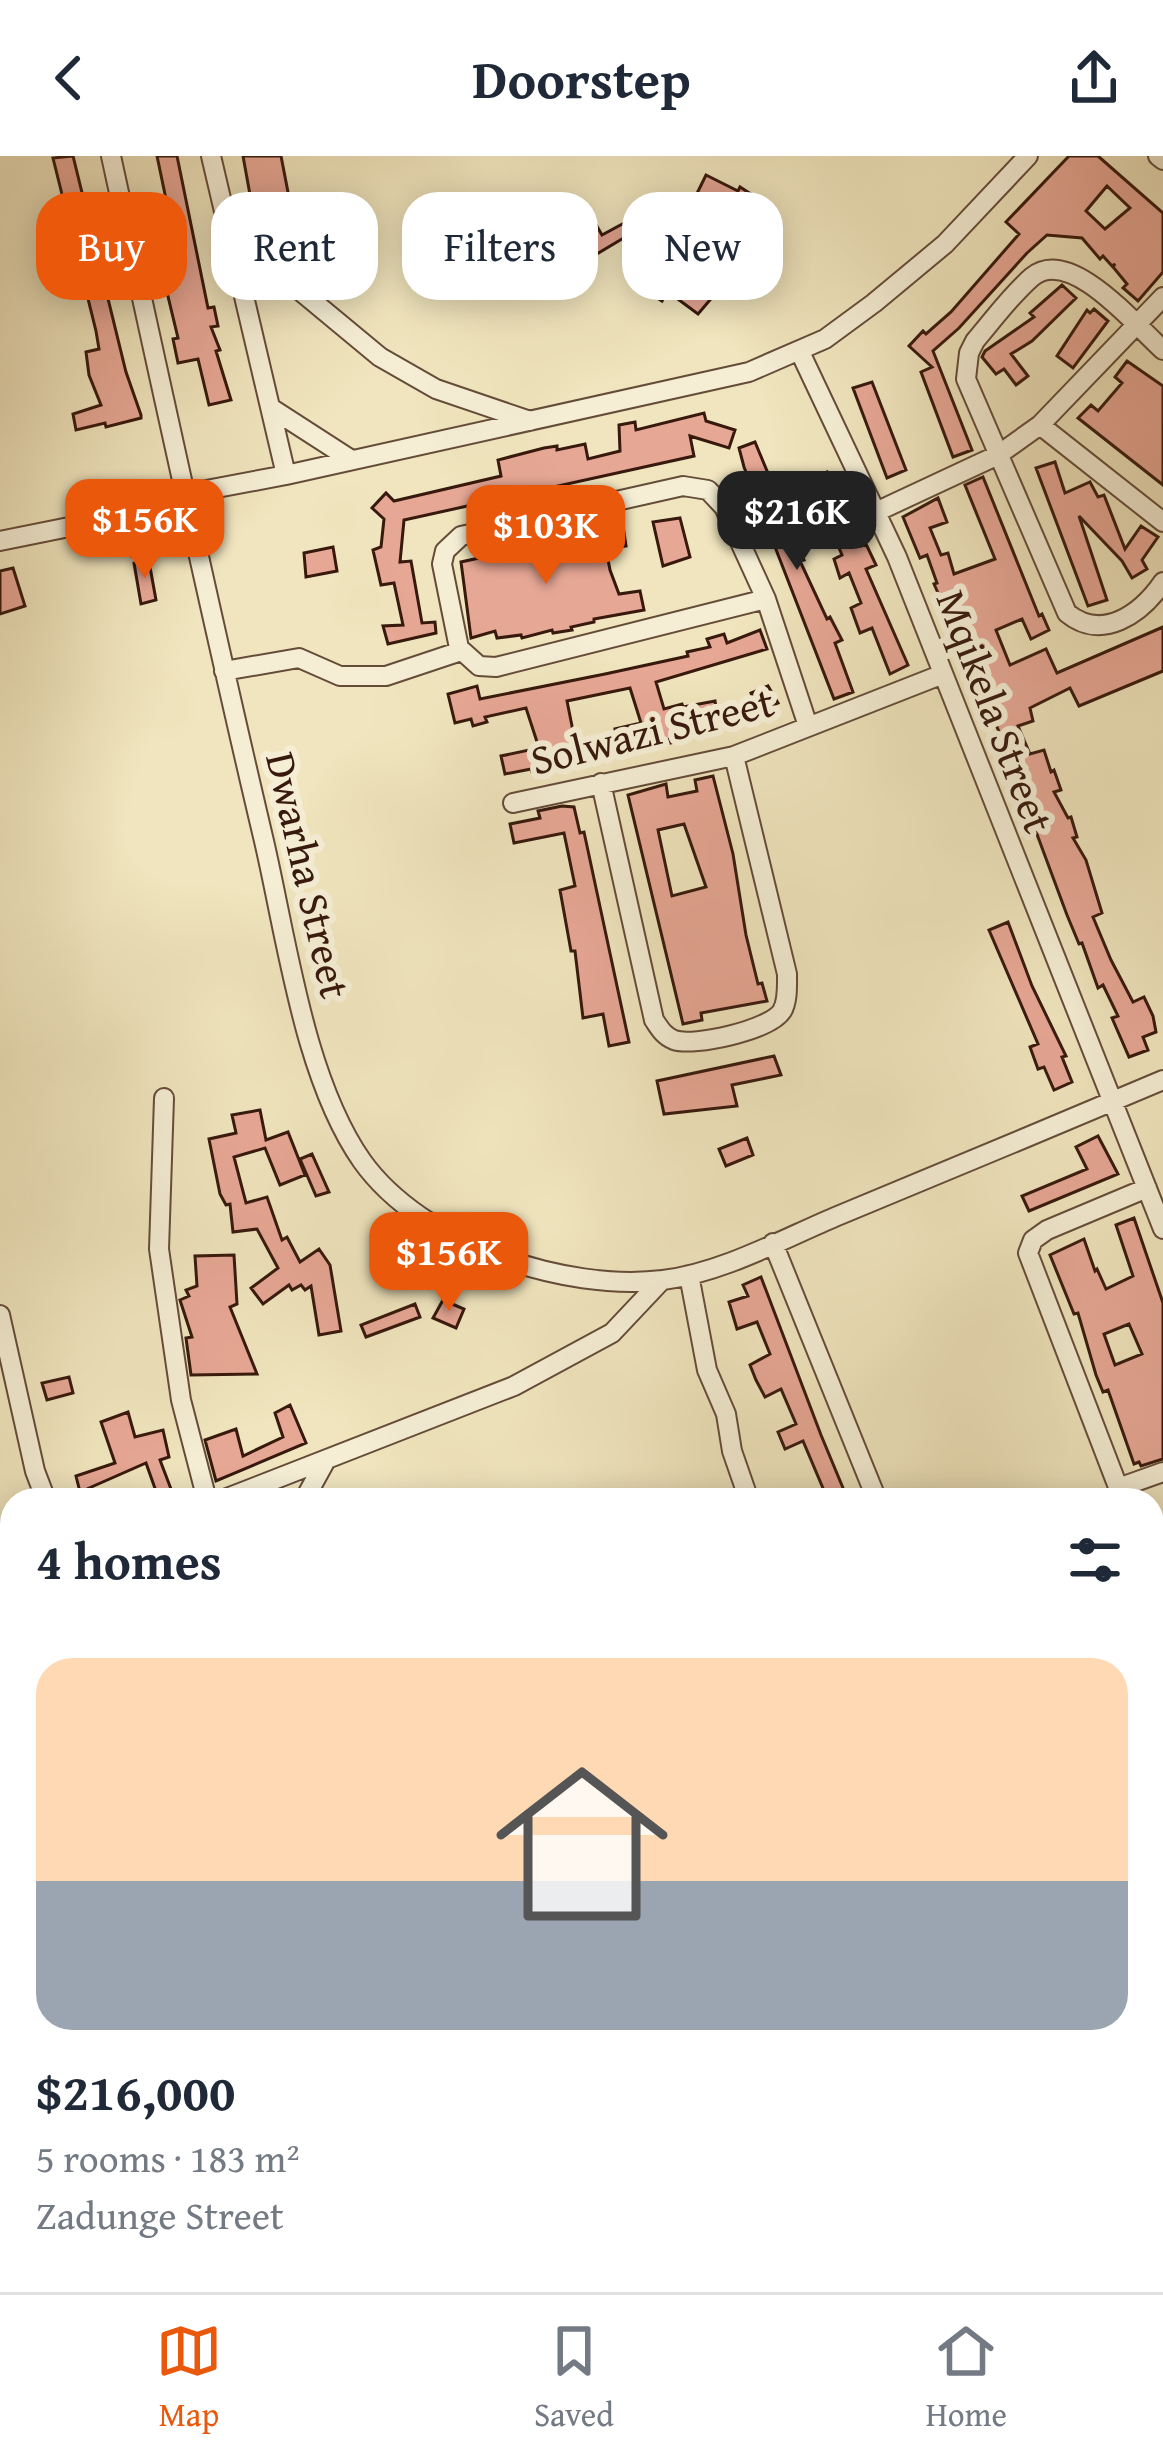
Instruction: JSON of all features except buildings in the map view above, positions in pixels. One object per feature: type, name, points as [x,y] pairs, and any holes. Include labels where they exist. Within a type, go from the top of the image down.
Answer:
[{"type":"street","name":"Dwarha Street","points":[[111,156],[311,1044],[343,1130],[365,1166],[430,1222],[478,1248],[556,1274],[604,1282],[662,1280],[773,1243],[1163,1080]]},
{"type":"street","points":[[211,156],[219,192]]},
{"type":"street","points":[[0,541],[89,523],[185,494],[286,476],[749,372],[825,339],[874,304],[945,244],[1028,156]]},
{"type":"street","points":[[1163,350],[1068,270],[1052,268],[1033,276],[975,341],[966,364],[966,379],[1062,607],[1073,619],[1097,627],[1114,623],[1152,598],[1163,582]]},
{"type":"street","points":[[876,512],[998,455],[1040,424],[1163,297]]},
{"type":"street","points":[[245,300],[286,476]]},
{"type":"street","points":[[311,300],[380,357],[436,388],[532,422]]},
{"type":"street","name":"Mqikela Street","points":[[800,352],[876,512],[1163,1229]]},
{"type":"street","points":[[271,408],[350,459]]},
{"type":"street","points":[[1040,424],[1163,522]]},
{"type":"street","points":[[766,599],[496,667],[479,667],[461,651],[442,564],[445,551],[461,536],[696,486],[716,496],[766,599],[808,726]]},
{"type":"street","points":[[224,671],[298,658],[340,676],[386,676],[461,651]]},
{"type":"street","name":"Solwazi Street","points":[[512,803],[734,756],[943,674]]},
{"type":"street","points":[[601,783],[654,1020],[666,1036],[686,1042],[753,1030],[770,1023],[782,1010],[787,974],[734,756]]},
{"type":"street","points":[[164,1098],[159,1250],[181,1400],[204,1488]]},
{"type":"street","points":[[1118,1488],[1028,1253],[1033,1240],[1047,1230],[1147,1188]]},
{"type":"street","points":[[773,1243],[872,1488]]},
{"type":"street","points":[[689,1274],[707,1370],[726,1414],[744,1488]]},
{"type":"street","points":[[253,1488],[514,1386],[612,1333],[662,1280]]},
{"type":"street","points":[[0,1315],[43,1488]]},
{"type":"street","points":[[311,1488],[326,1460]]},
{"type":"street","points":[[1132,1488],[1163,1472]]}]
